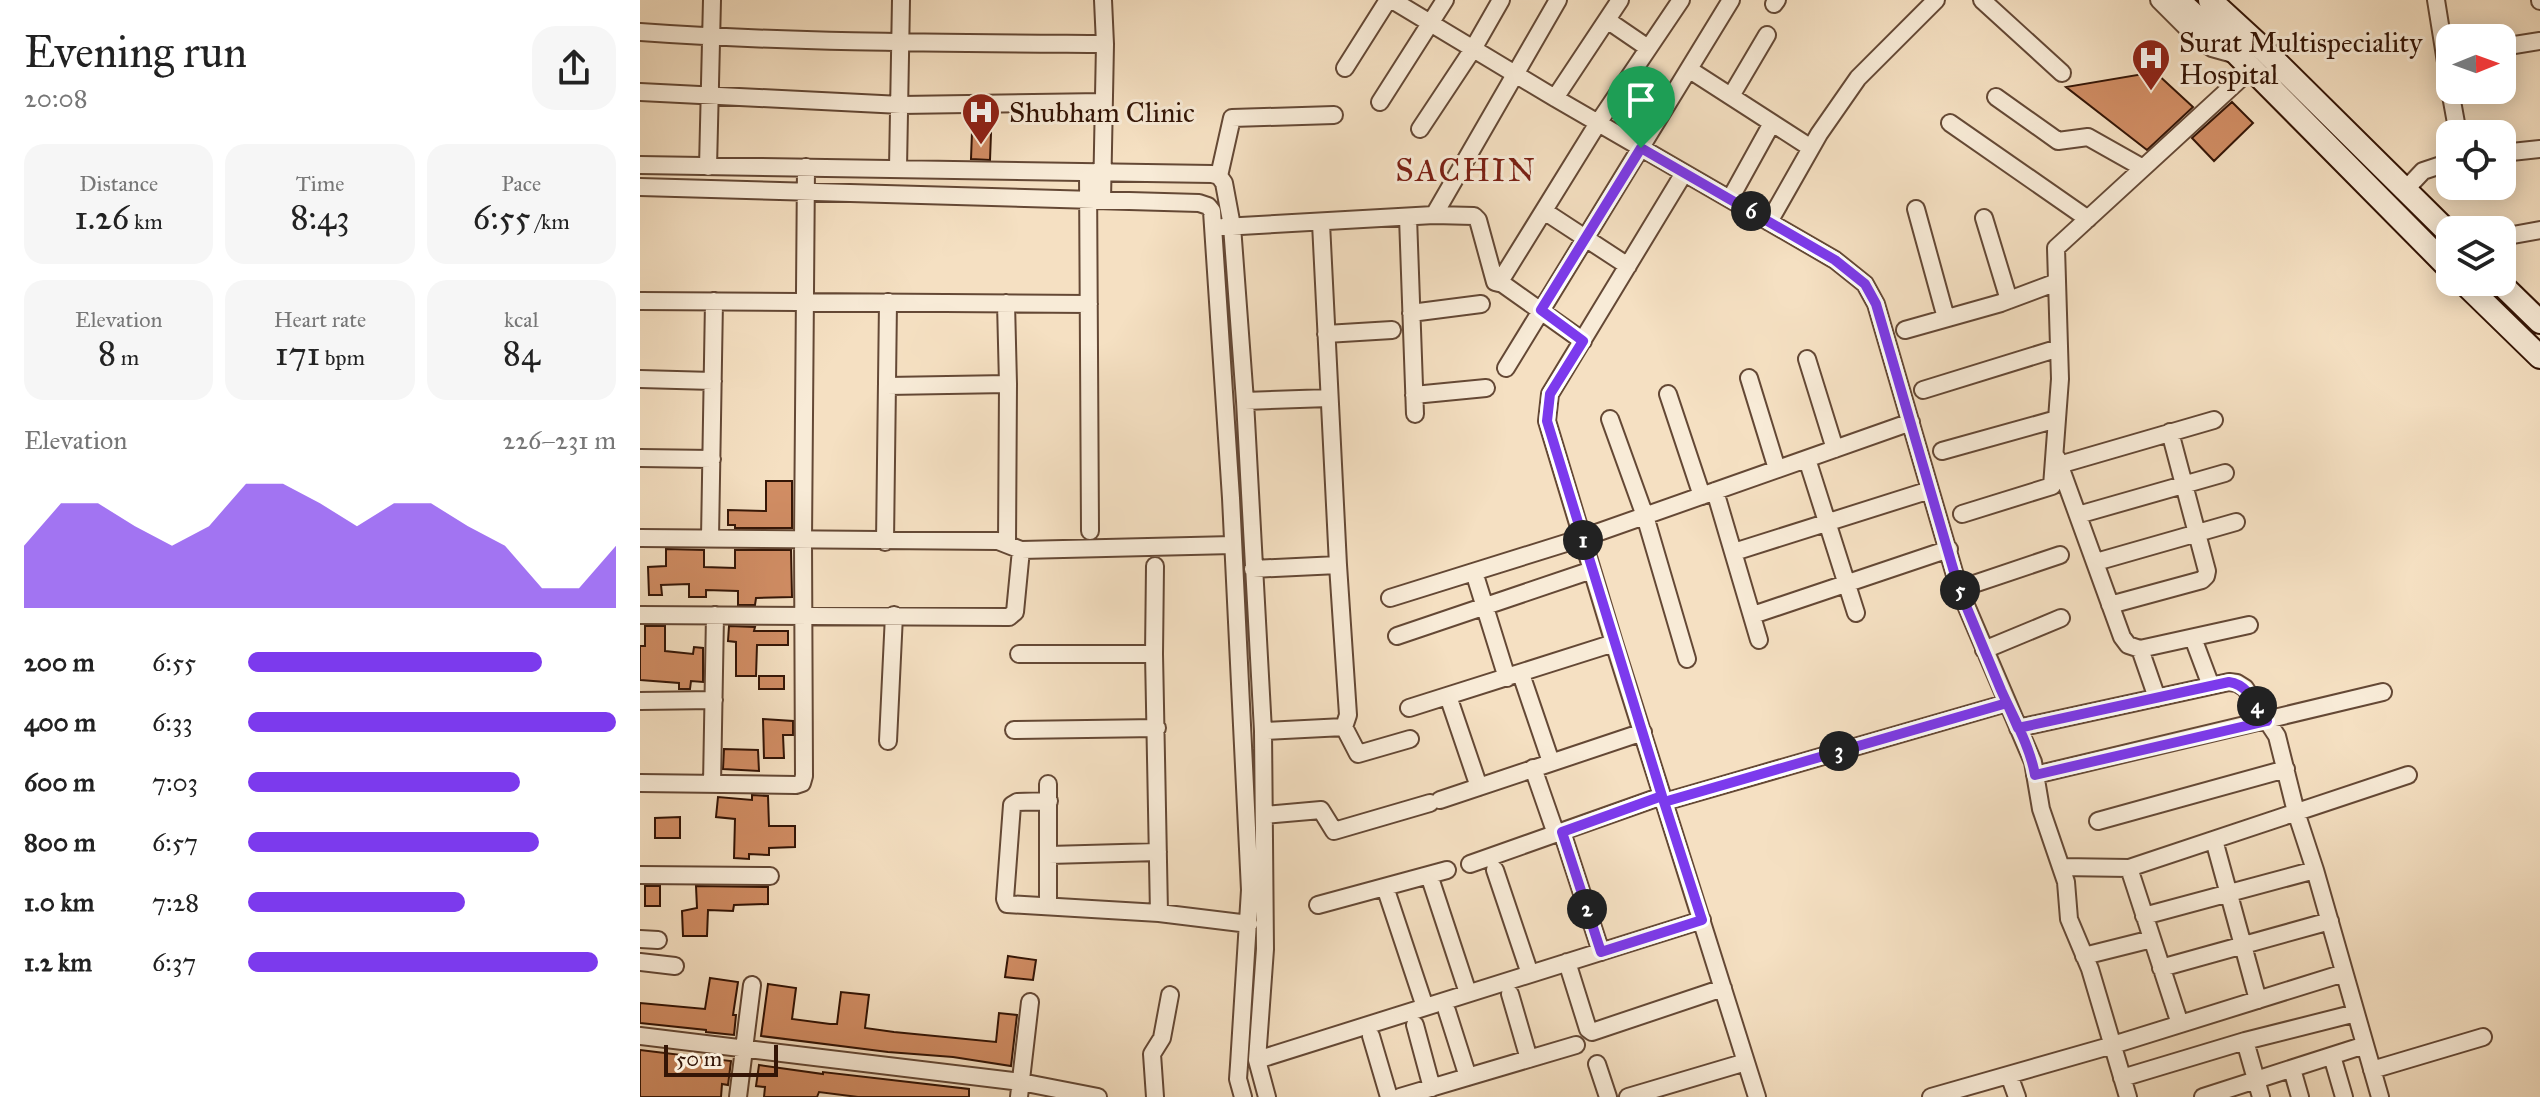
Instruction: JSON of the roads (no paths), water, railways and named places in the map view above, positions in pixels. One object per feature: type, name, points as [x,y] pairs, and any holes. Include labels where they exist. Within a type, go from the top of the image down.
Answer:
[{"type":"main road","points":[[2178,0],[2252,57],[2436,220]]},
{"type":"main road","points":[[2210,0],[2252,57],[2436,256]]},
{"type":"main road","points":[[2429,249],[2436,243]]},
{"type":"main road","points":[[2477,296],[2540,357]]},
{"type":"main road","points":[[2513,296],[2540,322]]},
{"type":"street","points":[[708,167],[712,0]]},
{"type":"street","points":[[898,168],[901,0]]},
{"type":"street","points":[[1090,531],[1089,304],[1095,173],[1103,102],[1103,0]]},
{"type":"street","points":[[1345,68],[1390,0],[1835,260],[1865,284],[1876,304],[1959,589],[2033,762],[2041,809],[2066,882],[2069,919],[2113,1045],[2124,1092],[2245,1041],[2356,1013]]},
{"type":"street","points":[[1380,102],[1445,0]]},
{"type":"street","points":[[1420,129],[1501,0]]},
{"type":"street","points":[[1434,215],[1558,0]]},
{"type":"street","points":[[1555,98],[1620,0]]},
{"type":"street","points":[[1500,282],[1598,123],[1681,0]]},
{"type":"street","points":[[1506,368],[1731,0]]},
{"type":"street","points":[[1769,222],[1811,148],[1858,78],[1936,0]]},
{"type":"street","points":[[1982,0],[2062,73]]},
{"type":"street","points":[[2159,0],[2199,40],[2212,48],[2252,57]]},
{"type":"street","points":[[2226,0],[2252,57]]},
{"type":"street","points":[[2436,0],[2441,24]]},
{"type":"street","points":[[1607,20],[1648,48]]},
{"type":"street","points":[[640,32],[899,42],[1105,44]]},
{"type":"street","points":[[1731,96],[1767,35]]},
{"type":"street","points":[[2516,45],[2540,41]]},
{"type":"street","points":[[1962,514],[2052,486],[2057,458],[2060,379],[2056,248],[2143,168],[2252,57]]},
{"type":"street","points":[[1690,70],[1811,148]]},
{"type":"street","points":[[640,92],[901,105],[1103,102]]},
{"type":"street","points":[[1996,97],[2058,141],[2088,137],[2143,168]]},
{"type":"street","points":[[1267,1097],[1257,1060],[1264,967],[1263,731],[1232,226],[1224,183],[1219,176],[1232,118],[1334,115]]},
{"type":"street","points":[[1730,199],[1772,123]]},
{"type":"street","points":[[1950,123],[2088,219]]},
{"type":"street","points":[[2516,152],[2540,149]]},
{"type":"street","points":[[640,165],[1219,176]]},
{"type":"street","points":[[640,783],[802,783],[804,776],[806,167]]},
{"type":"street","points":[[2405,190],[2423,171],[2436,167]]},
{"type":"street","points":[[1684,173],[1550,394],[1547,421],[1757,1097]]},
{"type":"street","points":[[640,187],[1199,203],[1212,211],[1250,890],[1238,1079],[1243,1097]]},
{"type":"street","points":[[1916,209],[1946,318]]},
{"type":"street","points":[[1544,211],[1628,266]]},
{"type":"street","points":[[1214,227],[1434,215],[1474,216],[1478,220],[1495,282],[1500,282],[1583,341]]},
{"type":"street","points":[[1408,217],[1415,414]]},
{"type":"street","points":[[1984,218],[2009,300]]},
{"type":"street","points":[[1321,223],[1348,715],[1344,727],[1358,754],[1410,739]]},
{"type":"street","points":[[2516,234],[2540,230]]},
{"type":"street","points":[[1905,330],[2009,300],[2057,282]]},
{"type":"street","points":[[640,301],[1089,304]]},
{"type":"street","points":[[710,538],[714,301]]},
{"type":"street","points":[[885,542],[888,302]]},
{"type":"street","points":[[640,615],[1013,616],[1014,547],[1006,303]]},
{"type":"street","points":[[1411,313],[1481,304]]},
{"type":"street","points":[[1326,334],[1392,330]]},
{"type":"street","points":[[1923,390],[2059,348]]},
{"type":"street","points":[[1807,359],[1835,449]]},
{"type":"street","points":[[1749,378],[1777,469]]},
{"type":"street","points":[[640,379],[713,381]]},
{"type":"street","points":[[887,386],[1008,384]]},
{"type":"street","points":[[1414,395],[1486,388]]},
{"type":"street","points":[[1668,394],[1734,552],[1759,640]]},
{"type":"street","points":[[1245,401],[1329,398]]},
{"type":"street","points":[[1610,419],[1645,516],[1687,659]]},
{"type":"street","points":[[1942,451],[2057,419]]},
{"type":"street","points":[[2057,458],[2214,420]]},
{"type":"street","points":[[1390,598],[1582,538],[1911,422]]},
{"type":"street","points":[[2110,605],[2202,580],[2206,576],[2170,432]]},
{"type":"street","points":[[640,458],[712,459]]},
{"type":"street","points":[[2057,458],[2122,637],[2128,645],[2140,649],[2249,625]]},
{"type":"street","points":[[1807,459],[1856,613]]},
{"type":"street","points":[[2078,515],[2225,473]]},
{"type":"street","points":[[1734,552],[1930,490]]},
{"type":"street","points":[[2096,562],[2236,522]]},
{"type":"street","points":[[640,538],[998,541],[1014,547],[1233,545]]},
{"type":"street","points":[[1753,615],[1949,549]]},
{"type":"street","points":[[1959,589],[2060,555]]},
{"type":"street","points":[[1253,569],[1338,565]]},
{"type":"street","points":[[1155,566],[1159,913]]},
{"type":"street","points":[[1397,636],[1592,570]]},
{"type":"street","points":[[1474,572],[1551,762]]},
{"type":"street","points":[[712,784],[715,615]]},
{"type":"street","points":[[888,741],[894,615]]},
{"type":"street","points":[[1984,650],[2061,618]]},
{"type":"street","points":[[2193,638],[2211,686]]},
{"type":"street","points":[[1409,708],[1614,643]]},
{"type":"street","points":[[2140,649],[2157,698]]},
{"type":"street","points":[[1019,654],[1154,654]]},
{"type":"street","points":[[2018,728],[2229,682],[2245,688],[2277,736],[2296,812],[2380,1097]]},
{"type":"street","points":[[2035,775],[2383,692]]},
{"type":"street","points":[[1448,696],[1479,787]]},
{"type":"street","points":[[640,701],[714,700]]},
{"type":"street","points":[[1470,864],[1663,799],[2007,703]]},
{"type":"street","points":[[1263,731],[1344,727]]},
{"type":"street","points":[[1014,730],[1157,728]]},
{"type":"street","points":[[1264,815],[1321,810],[1330,828],[1338,831],[1643,732]]},
{"type":"street","points":[[1533,768],[1601,952]]},
{"type":"street","points":[[2098,821],[2286,769]]},
{"type":"street","points":[[2061,867],[2129,868],[2408,775]]},
{"type":"street","points":[[1048,784],[1048,906]]},
{"type":"street","points":[[1049,801],[1017,802],[1012,805],[1007,904],[1159,913],[1249,924]]},
{"type":"street","points":[[2214,840],[2258,1000]]},
{"type":"street","points":[[1049,855],[1158,852]]},
{"type":"street","points":[[2129,868],[2180,1024]]},
{"type":"street","points":[[1318,905],[1447,870]]},
{"type":"street","points":[[1495,870],[1530,974]]},
{"type":"street","points":[[2144,916],[2315,870]]},
{"type":"street","points":[[640,875],[770,876]]},
{"type":"street","points":[[1429,875],[1468,993]]},
{"type":"street","points":[[1385,887],[1425,1007]]},
{"type":"street","points":[[1257,1060],[1702,920]]},
{"type":"street","points":[[2161,968],[2330,921]]},
{"type":"street","points":[[640,939],[658,940]]},
{"type":"street","points":[[2084,956],[2152,939]]},
{"type":"street","points":[[640,962],[675,966]]},
{"type":"street","points":[[1567,962],[1588,1029],[1592,1032],[1723,988]]},
{"type":"street","points":[[1246,967],[1264,967]]},
{"type":"street","points":[[1931,1097],[1960,1093],[2009,1075],[2344,973]]},
{"type":"street","points":[[738,1097],[752,985]]},
{"type":"street","points":[[1510,994],[1529,1059]]},
{"type":"street","points":[[1155,1097],[1152,1054],[1162,1038],[1170,995]]},
{"type":"street","points":[[1020,1090],[1030,1002]]},
{"type":"street","points":[[1447,1011],[1468,1077]]},
{"type":"street","points":[[1415,1025],[1432,1088]]},
{"type":"street","points":[[640,1036],[1020,1090],[1098,1097]]},
{"type":"street","points":[[1371,1036],[1389,1097]]},
{"type":"street","points":[[2372,1070],[2483,1037]]},
{"type":"street","points":[[2245,1041],[2261,1097]]},
{"type":"street","points":[[1400,1097],[1576,1045]]},
{"type":"street","points":[[2203,1097],[2365,1045]]},
{"type":"street","points":[[2332,1056],[2344,1097]]},
{"type":"street","points":[[1628,1097],[1746,1062]]},
{"type":"street","points":[[1597,1064],[1608,1097]]},
{"type":"street","points":[[2292,1069],[2300,1097]]},
{"type":"street","points":[[2009,1075],[2017,1097]]},
{"type":"place","name":"Surat Multispeciality Hospital","points":[[2151,92]]},
{"type":"place","name":"Shubham Clinic","points":[[981,146]]},
{"type":"district","name":"SACHIN","points":[[1466,170]]}]
